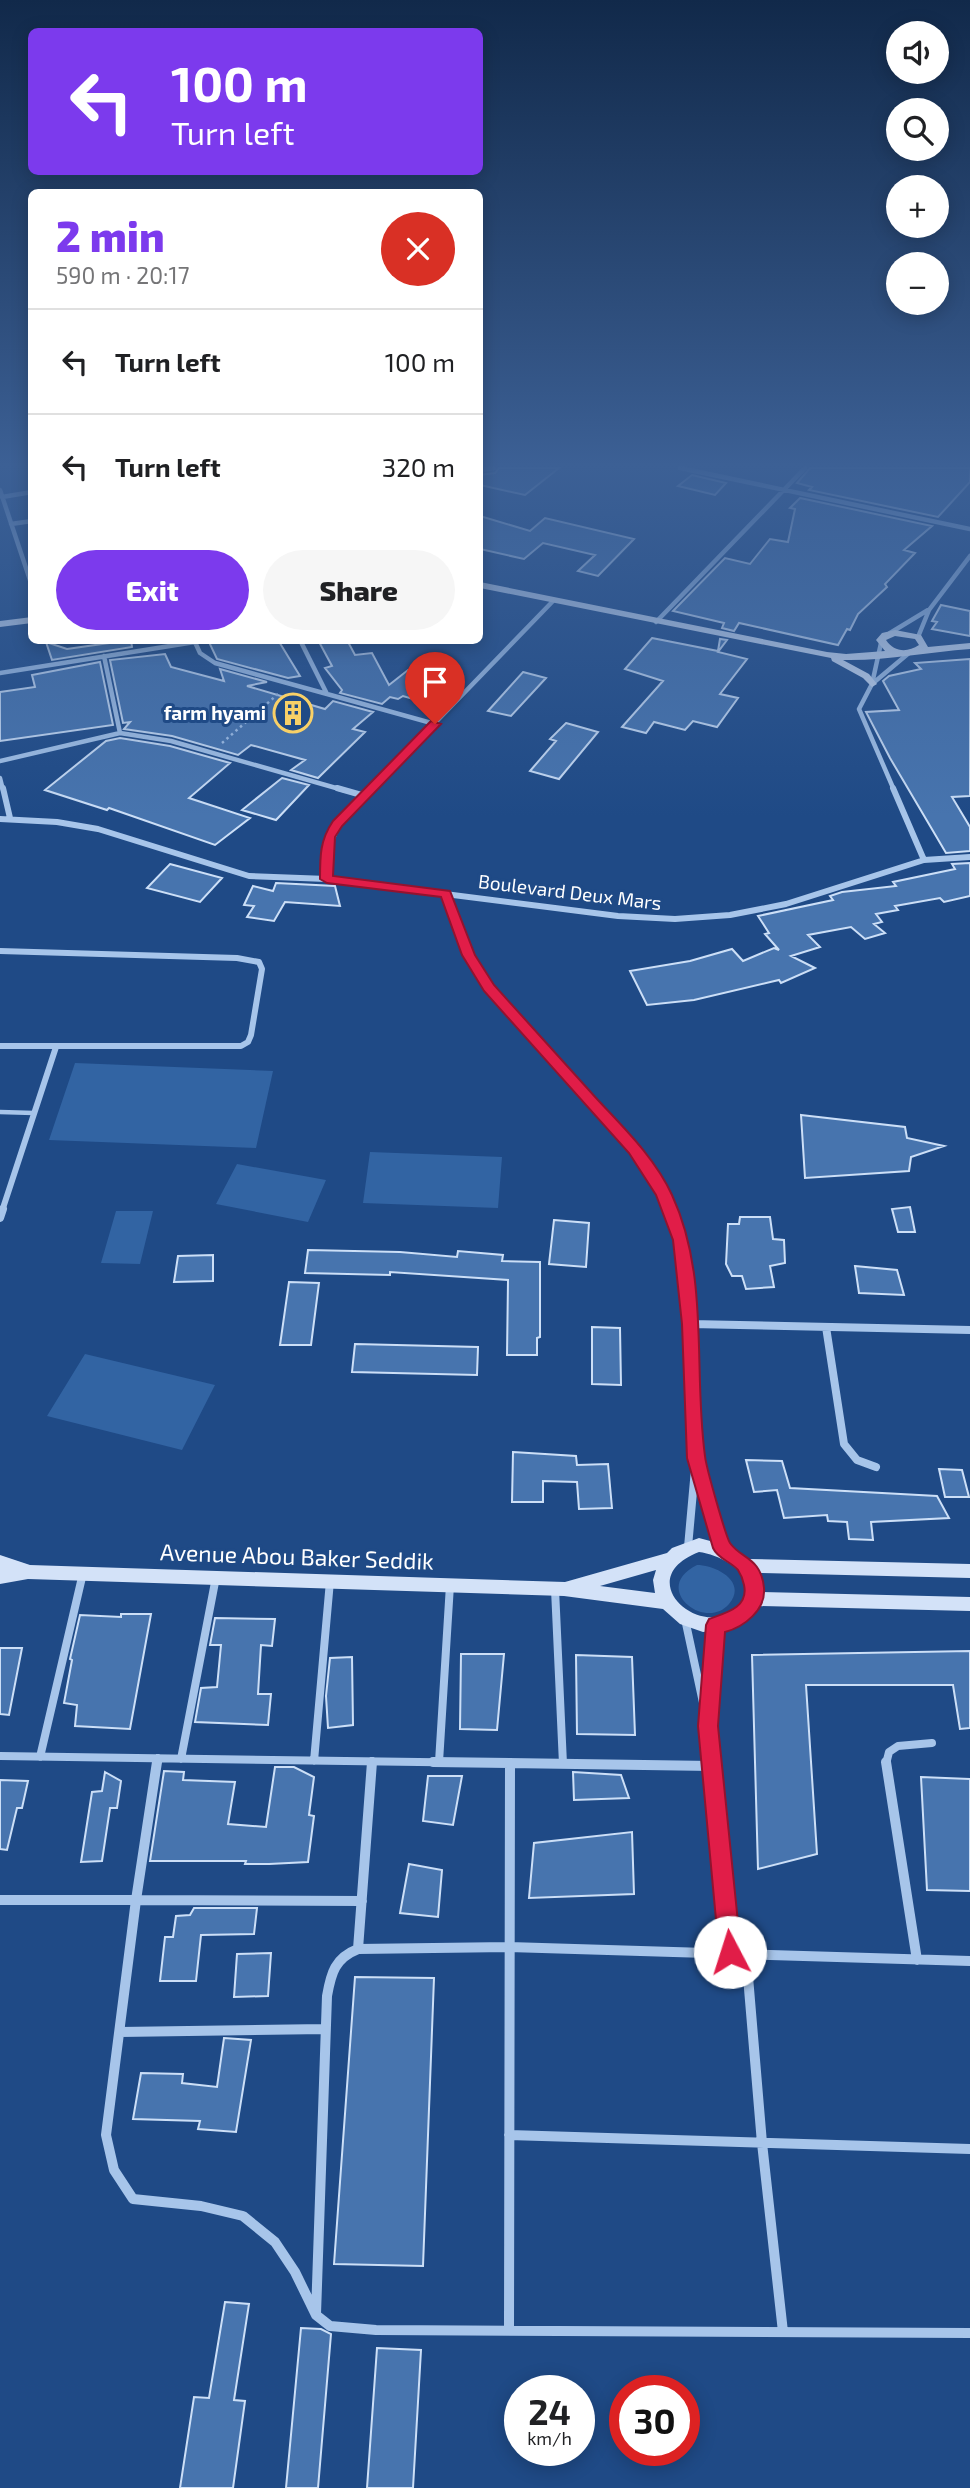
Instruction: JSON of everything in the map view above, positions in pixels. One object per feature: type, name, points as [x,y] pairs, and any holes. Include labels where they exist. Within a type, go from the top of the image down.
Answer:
[{"type":"main road","points":[[485,584],[553,601],[827,655],[879,655],[914,646]]},
{"type":"main road","points":[[0,624],[28,620]]},
{"type":"main road","points":[[827,655],[907,633],[914,646]]},
{"type":"main road","points":[[884,638],[890,650],[914,646],[970,645]]},
{"type":"main road","points":[[827,655],[857,670],[872,684]]},
{"type":"main road","points":[[699,1545],[722,1548],[746,1566],[754,1587],[752,1599],[745,1612],[732,1621],[700,1625],[685,1619],[667,1602],[660,1581],[668,1560],[688,1547],[699,1545]]},
{"type":"main road","name":"Avenue Abou Baker Seddik","points":[[560,1589],[668,1560]]},
{"type":"main road","name":"Avenue Abou Baker Seddik","points":[[0,1562],[28,1572]]},
{"type":"main road","points":[[746,1566],[970,1571]]},
{"type":"main road","name":"Avenue Abou Baker Seddik","points":[[0,1577],[28,1572],[83,1573],[560,1589],[667,1602]]},
{"type":"main road","points":[[752,1599],[970,1604]]},
{"type":"street","points":[[656,622],[692,584]]},
{"type":"street","points":[[925,860],[861,718],[860,703],[872,684],[914,646],[929,610],[949,584]]},
{"type":"street","points":[[327,879],[326,853],[329,837],[338,824],[553,601]]},
{"type":"street","points":[[872,684],[884,638],[929,610]]},
{"type":"street","points":[[0,673],[176,644]]},
{"type":"street","points":[[196,644],[200,653],[215,663],[435,724]]},
{"type":"street","points":[[302,644],[327,694]]},
{"type":"street","points":[[104,656],[120,733]]},
{"type":"street","points":[[0,761],[120,733],[171,741],[365,796]]},
{"type":"street","points":[[0,778],[10,818]]},
{"type":"street","name":"Boulevard Deux Mars","points":[[0,818],[57,822],[98,829],[249,876],[327,879],[618,916],[675,919],[730,915],[786,904],[925,860],[970,857]]},
{"type":"street","points":[[446,893],[468,955],[489,988],[634,1149],[664,1194],[681,1240],[691,1324],[696,1458],[688,1547]]},
{"type":"street","points":[[0,951],[237,958],[259,962],[262,969],[251,1035],[248,1042],[241,1046],[0,1046]]},
{"type":"street","points":[[0,1218],[56,1047]]},
{"type":"street","points":[[691,1324],[970,1330]]},
{"type":"street","points":[[826,1327],[844,1444],[850,1456],[862,1464],[876,1467]]},
{"type":"street","points":[[696,1458],[722,1548]]},
{"type":"street","points":[[40,1757],[83,1573]]},
{"type":"street","points":[[181,1759],[216,1577]]},
{"type":"street","points":[[314,1760],[330,1581]]},
{"type":"street","points":[[439,1762],[450,1585]]},
{"type":"street","points":[[560,1589],[563,1764]]},
{"type":"street","points":[[685,1619],[708,1726],[730,1952]]},
{"type":"street","points":[[708,1726],[715,1625]]},
{"type":"street","points":[[917,1960],[886,1763],[888,1752],[898,1746],[932,1743]]},
{"type":"street","points":[[0,1756],[712,1766]]},
{"type":"street","points":[[158,1758],[136,1900],[106,2135],[110,2163],[116,2180],[133,2199],[201,2206],[243,2216],[275,2242],[295,2272],[316,2315],[330,2326],[351,2329],[970,2333]]},
{"type":"street","points":[[358,1949],[372,1761]]},
{"type":"street","points":[[509,2330],[510,1763]]},
{"type":"street","points":[[0,1900],[362,1901]]},
{"type":"street","points":[[316,2315],[325,2029],[331,1971],[342,1954],[358,1949],[509,1947],[970,1961]]},
{"type":"street","points":[[746,1953],[762,2143],[783,2332]]},
{"type":"street","points":[[120,2032],[325,2029]]},
{"type":"street","points":[[509,2135],[970,2149]]},
{"type":"lane","points":[[0,1112],[34,1113]]},
{"type":"path","points":[[210,753],[290,685]]},
{"type":"shaded area","points":[[75,1063],[273,1071],[256,1148],[49,1140]]},
{"type":"shaded area","points":[[370,1152],[502,1157],[498,1208],[363,1203]]},
{"type":"shaded area","points":[[237,1164],[326,1180],[308,1222],[216,1204]]},
{"type":"shaded area","points":[[116,1211],[153,1211],[140,1264],[101,1263]]},
{"type":"shaded area","points":[[85,1354],[215,1385],[182,1450],[47,1416]]},
{"type":"shaded area","points":[[697,1565],[720,1571],[735,1588],[729,1604],[719,1611],[707,1613],[696,1610],[686,1604],[680,1595],[679,1585],[684,1574]]},
{"type":"building","points":[[699,584],[885,584],[887,587],[858,614],[838,645],[739,623],[734,631],[722,628],[724,623],[673,611]]},
{"type":"building","points":[[941,605],[970,611],[970,636],[932,629],[937,622],[932,621]]},
{"type":"building","points":[[652,638],[718,651],[720,639],[727,640],[718,652],[747,659],[720,694],[738,698],[717,727],[693,721],[685,730],[654,722],[646,733],[622,727],[663,681],[625,669]]},
{"type":"building","points":[[47,644],[67,649],[103,644],[132,644],[132,647],[52,660]]},
{"type":"building","points":[[210,644],[280,644],[300,676],[288,678],[217,659]]},
{"type":"building","points":[[320,644],[349,644],[355,655],[372,653],[389,685],[408,670],[432,677],[426,683],[431,685],[413,699],[403,696],[398,699],[390,697],[382,704],[340,693],[342,690],[325,668],[332,666]]},
{"type":"building","points":[[165,654],[171,667],[224,681],[220,669],[267,682],[247,686],[325,709],[333,701],[373,712],[353,729],[365,732],[318,778],[291,770],[305,760],[251,745],[238,755],[172,736],[124,729],[130,722],[123,723],[110,660]]},
{"type":"building","points":[[970,659],[970,796],[952,797],[970,827],[970,851],[946,853],[866,712],[899,710],[883,681],[889,676],[921,669],[915,663]]},
{"type":"building","points":[[100,662],[113,725],[0,741],[0,692],[35,687],[32,675]]},
{"type":"building","points":[[523,672],[546,678],[511,716],[488,711]]},
{"type":"building","points":[[566,723],[598,732],[559,779],[530,771],[556,741],[550,739]]},
{"type":"building","points":[[120,738],[170,746],[230,763],[189,798],[250,818],[215,845],[109,808],[107,810],[45,790],[106,741]]},
{"type":"building","points":[[282,778],[309,785],[276,820],[242,810]]},
{"type":"building","points":[[970,863],[970,896],[944,902],[940,898],[895,906],[898,910],[876,914],[882,922],[874,924],[885,933],[865,939],[851,927],[808,935],[820,947],[791,956],[815,968],[781,983],[779,980],[694,1000],[647,1005],[630,971],[690,961],[732,949],[743,961],[774,948],[779,950],[765,934],[769,933],[758,916],[833,900],[830,896],[842,892],[896,886],[893,882],[955,869],[952,864]]},
{"type":"building","points":[[170,864],[222,878],[200,902],[147,888]]},
{"type":"building","points":[[276,883],[335,886],[340,906],[285,902],[274,921],[247,917],[254,906],[244,905],[253,886],[273,891]]},
{"type":"building","points":[[801,1115],[905,1127],[907,1138],[944,1146],[911,1157],[909,1171],[805,1178]]},
{"type":"building","points":[[910,1207],[915,1232],[898,1232],[892,1209]]},
{"type":"building","points":[[740,1217],[770,1217],[773,1239],[784,1240],[785,1263],[770,1266],[774,1287],[746,1289],[742,1276],[732,1276],[726,1264],[728,1224],[739,1224]]},
{"type":"building","points":[[554,1220],[589,1223],[586,1267],[549,1264]]},
{"type":"building","points":[[308,1250],[400,1252],[457,1257],[458,1251],[503,1255],[502,1261],[540,1262],[540,1337],[537,1338],[537,1355],[507,1355],[508,1280],[390,1272],[390,1275],[305,1273]]},
{"type":"building","points":[[213,1255],[213,1281],[174,1282],[178,1256]]},
{"type":"building","points":[[855,1266],[897,1270],[904,1295],[859,1293]]},
{"type":"building","points":[[289,1282],[319,1283],[311,1345],[280,1345]]},
{"type":"building","points":[[592,1327],[620,1328],[621,1385],[592,1384]]},
{"type":"building","points":[[355,1344],[478,1347],[477,1375],[352,1372]]},
{"type":"building","points":[[513,1452],[576,1456],[577,1465],[608,1464],[612,1508],[579,1509],[577,1482],[543,1481],[543,1502],[512,1502]]},
{"type":"building","points":[[746,1460],[782,1461],[790,1488],[937,1496],[949,1518],[871,1522],[873,1540],[849,1539],[847,1522],[828,1521],[827,1515],[784,1518],[777,1490],[754,1492]]},
{"type":"building","points":[[939,1469],[962,1470],[969,1497],[945,1497]]},
{"type":"building","points":[[121,1614],[151,1614],[130,1729],[75,1726],[77,1705],[64,1703],[80,1615],[121,1617]]},
{"type":"building","points":[[215,1618],[275,1619],[272,1646],[261,1645],[258,1694],[271,1694],[268,1725],[195,1722],[201,1688],[217,1687],[221,1645],[210,1645]]},
{"type":"building","points":[[0,1648],[22,1648],[9,1715],[0,1714]]},
{"type":"building","points":[[970,1651],[970,1728],[960,1729],[953,1685],[806,1685],[817,1854],[758,1869],[752,1655]]},
{"type":"building","points":[[461,1654],[504,1654],[497,1730],[460,1729]]},
{"type":"building","points":[[576,1655],[632,1657],[635,1735],[577,1734]]},
{"type":"building","points":[[352,1657],[353,1725],[328,1728],[326,1696],[330,1658]]},
{"type":"building","points":[[275,1767],[294,1767],[314,1777],[309,1815],[314,1816],[308,1862],[245,1864],[246,1861],[150,1861],[164,1771],[184,1772],[183,1780],[235,1782],[228,1824],[266,1827]]},
{"type":"building","points":[[105,1772],[121,1781],[117,1808],[110,1808],[102,1861],[81,1862],[92,1792],[102,1791]]},
{"type":"building","points":[[573,1772],[621,1775],[629,1798],[574,1800]]},
{"type":"building","points":[[428,1776],[462,1776],[453,1825],[423,1821]]},
{"type":"building","points":[[921,1777],[970,1779],[970,1891],[927,1890]]},
{"type":"building","points":[[0,1780],[28,1781],[22,1808],[17,1808],[7,1850],[0,1849]]},
{"type":"building","points":[[632,1832],[634,1894],[529,1898],[534,1843]]},
{"type":"building","points":[[409,1864],[442,1870],[438,1917],[400,1913]]},
{"type":"building","points":[[194,1908],[257,1908],[254,1934],[201,1935],[196,1981],[160,1981],[165,1937],[173,1937],[176,1916],[190,1915]]},
{"type":"building","points":[[271,1953],[268,1996],[234,1997],[237,1954]]},
{"type":"building","points":[[355,1977],[434,1978],[423,2266],[334,2264]]},
{"type":"building","points":[[224,2038],[251,2040],[236,2132],[198,2129],[200,2121],[133,2119],[141,2073],[183,2074],[182,2083],[217,2087]]},
{"type":"building","points":[[225,2302],[249,2304],[234,2400],[245,2401],[233,2488],[180,2488],[194,2397],[209,2398]]},
{"type":"building","points":[[301,2328],[321,2329],[331,2334],[318,2488],[286,2488]]},
{"type":"building","points":[[377,2348],[421,2350],[413,2488],[367,2488]]},
{"type":"place","name":"farm hyami","points":[[293,713]]},
{"type":"route","points":[[435,724],[338,824],[329,837],[326,853],[327,879],[446,893],[468,955],[489,988],[634,1149],[664,1194],[681,1240],[691,1324],[696,1458],[722,1548],[740,1558],[752,1576],[754,1587],[752,1599],[745,1612],[732,1621],[715,1625],[708,1726],[730,1952]]}]
